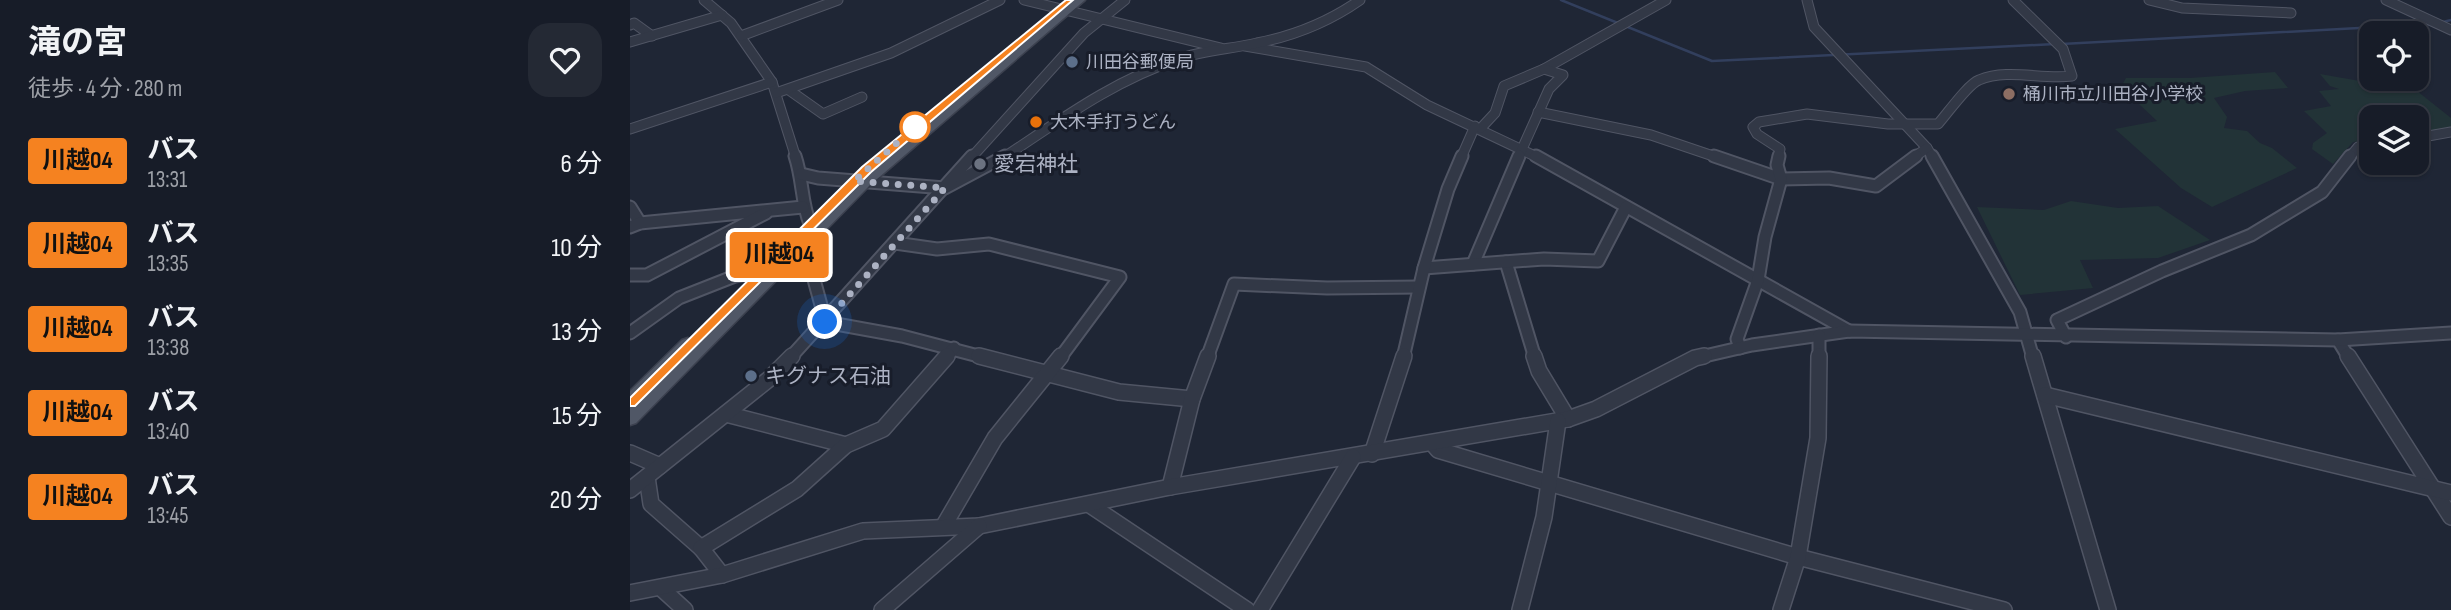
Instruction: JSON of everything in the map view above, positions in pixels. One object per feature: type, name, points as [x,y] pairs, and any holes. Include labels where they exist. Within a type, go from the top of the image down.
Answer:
[{"type":"main road","points":[[630,402],[810,224],[1064,7],[1080,0]]},
{"type":"main road","points":[[630,418],[859,182]]},
{"type":"street","points":[[704,0],[741,36],[772,82],[801,174],[803,207],[810,224]]},
{"type":"street","points":[[741,36],[838,0]]},
{"type":"street","points":[[776,93],[905,46],[959,23],[1000,0]]},
{"type":"street","points":[[1024,0],[1064,7],[1098,20],[1224,49]]},
{"type":"street","points":[[630,490],[769,379],[827,320],[1059,59],[1098,20],[1125,0]]},
{"type":"street","points":[[801,174],[859,182],[945,188],[989,167],[1098,94],[1169,62],[1245,46],[1310,27],[1341,13],[1360,0]]},
{"type":"street","points":[[1372,454],[1409,339],[1419,286],[1448,189],[1478,127],[1495,113],[1504,86],[1544,69],[1667,0]]},
{"type":"street","points":[[1807,0],[1814,27],[1927,148],[2020,312],[2108,610]]},
{"type":"street","points":[[1740,348],[1737,339],[1758,280],[1765,237],[1782,179],[1777,165],[1780,149],[1757,134],[1754,127],[1759,122],[1808,114],[1907,124],[1938,124],[1977,80],[2010,75],[2052,79],[2072,76],[2063,49],[2013,0]]},
{"type":"street","points":[[2149,0],[2182,8],[2291,13]]},
{"type":"street","points":[[2386,0],[2451,30]]},
{"type":"street","points":[[630,42],[722,15]]},
{"type":"street","points":[[630,25],[634,23],[652,36]]},
{"type":"street","points":[[1245,46],[1366,67],[1427,105],[1522,149],[1849,331]]},
{"type":"street","points":[[1473,264],[1538,112],[1549,89],[1563,75],[1544,69]]},
{"type":"street","points":[[630,129],[772,82]]},
{"type":"street","points":[[789,90],[824,114],[862,97]]},
{"type":"street","points":[[1538,112],[1566,120],[1651,135],[1782,179],[1829,178],[1876,186],[1927,148]]},
{"type":"street","points":[[2429,136],[2451,132]]},
{"type":"street","points":[[2066,337],[2057,320],[2162,271],[2251,235],[2322,192],[2359,147]]},
{"type":"street","points":[[630,207],[635,225],[803,207]]},
{"type":"street","points":[[1424,268],[1544,259],[1598,261],[1626,207]]},
{"type":"street","points":[[630,275],[647,275],[772,209]]},
{"type":"street","points":[[895,243],[937,249],[989,244],[1119,277],[1084,328],[1044,374],[995,438],[943,527]]},
{"type":"street","points":[[807,254],[827,320],[954,348],[1119,392],[1192,399]]},
{"type":"street","points":[[1506,262],[1539,371],[1563,420],[1530,580],[1520,610]]},
{"type":"street","points":[[630,333],[679,298],[735,276],[763,271]]},
{"type":"street","points":[[1170,487],[1192,399],[1234,284],[1327,288],[1419,286]]},
{"type":"street","points":[[630,593],[662,589],[722,575],[863,531],[979,526],[1170,487],[1563,420],[1596,409],[1695,358],[1819,335],[1849,331],[2338,340],[2451,333]]},
{"type":"street","points":[[1781,610],[1798,557],[1818,438],[1819,335]]},
{"type":"street","points":[[2338,340],[2451,517]]},
{"type":"street","points":[[702,548],[797,489],[846,445],[890,424],[954,348]]},
{"type":"street","points":[[2045,396],[2451,492]]},
{"type":"street","points":[[726,414],[846,445]]},
{"type":"street","points":[[1433,444],[1438,450],[1798,557],[2004,610]]},
{"type":"street","points":[[630,453],[660,466]]},
{"type":"street","points":[[1260,610],[1353,457]]},
{"type":"street","points":[[647,477],[651,504],[702,548],[722,575]]},
{"type":"street","points":[[1090,505],[1247,610]]},
{"type":"street","points":[[882,610],[979,526]]},
{"type":"street","points":[[662,589],[685,610]]},
{"type":"shaded area","points":[[2275,72],[2288,88],[2245,91],[2214,98],[2227,117],[2224,128],[2247,131],[2297,168],[2212,207],[2181,188],[2115,129],[2157,121],[2121,87],[2126,78],[2190,78]]},
{"type":"shaded area","points":[[2320,74],[2359,81],[2359,91],[2417,91],[2451,118],[2451,130],[2429,133],[2429,105],[2359,105],[2359,141],[2353,142],[2333,164],[2312,149],[2313,143],[2327,133],[2304,111],[2331,106],[2319,91],[2339,89],[2330,86]]},
{"type":"shaded area","points":[[2071,201],[2118,208],[2158,206],[2210,240],[2158,258],[2080,260],[2093,288],[2020,295],[1977,207],[2044,210]]},
{"type":"waterway","points":[[1561,0],[1712,61],[2055,44]]},
{"type":"waterway","points":[[2439,23],[2451,20]]},
{"type":"waterway","points":[[2062,44],[2432,24]]},
{"type":"bus line","name":"川越04","points":[[630,402],[866,169],[1069,0]]},
{"type":"place","name":"川田谷郵便局","points":[[1072,62]]},
{"type":"place","name":"桶川市立川田谷小学校","points":[[2009,94]]},
{"type":"place","name":"大木手打うどん","points":[[1036,122]]},
{"type":"place","name":"愛宕神社","points":[[980,164]]},
{"type":"place","name":"キグナス石油","points":[[751,376]]},
{"type":"route","points":[[825,322],[945,188],[854,181],[915,127]]}]
